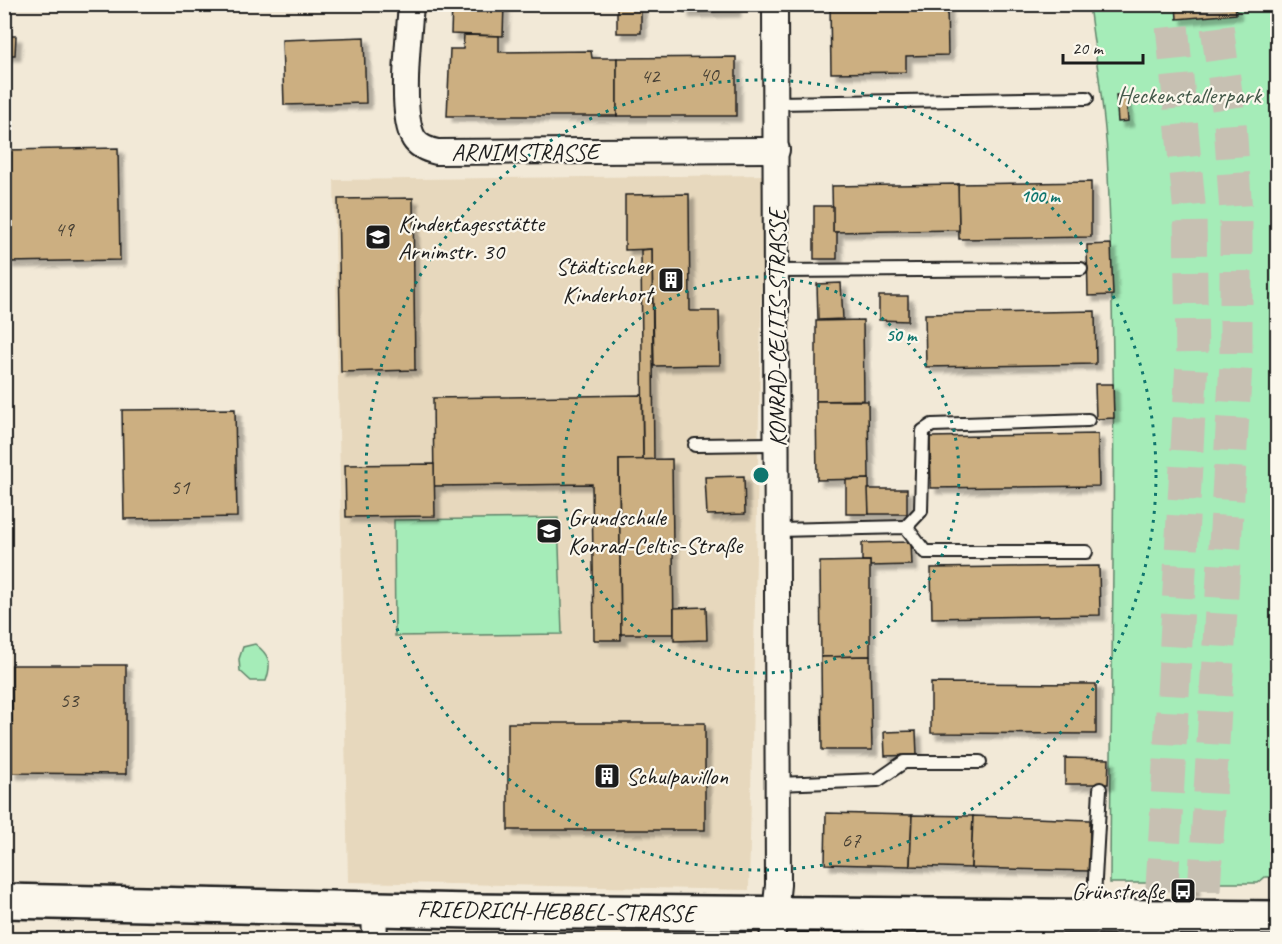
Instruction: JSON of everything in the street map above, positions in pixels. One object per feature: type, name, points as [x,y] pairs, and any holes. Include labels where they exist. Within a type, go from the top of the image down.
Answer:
[{"type":"street","name":"ARNIMSTRASSE","points":[[411,4],[407,112],[409,129],[415,141],[424,148],[437,152],[777,150]]},
{"type":"street","name":"KONRAD-CELTIS-STRASSE","points":[[774,926],[778,784],[775,4]]},
{"type":"street","name":"FRIEDRICH-HEBBEL-STRASSE","points":[[4,901],[374,924],[774,926],[1101,916],[1272,925]]},
{"type":"lane","points":[[776,103],[1087,98]]},
{"type":"lane","points":[[777,271],[1082,269]]},
{"type":"lane","points":[[778,530],[906,527],[921,511],[922,431],[932,425],[1088,420]]},
{"type":"lane","points":[[695,445],[778,444]]},
{"type":"lane","points":[[906,527],[925,552],[1086,552]]},
{"type":"lane","points":[[778,784],[878,780],[904,762],[980,762]]},
{"type":"lane","points":[[1100,789],[1101,916]]},
{"type":"shaded area","name":"Grundschule Konrad-Celtis-Straße","points":[[764,175],[749,890],[348,882],[334,180]]},
{"type":"green space","name":"Heckenstallerpark","points":[[1089,5],[1277,5],[1278,877],[1265,877],[1258,883],[1110,883],[1113,518],[1111,244],[1106,135]]},
{"type":"green space","points":[[558,518],[562,634],[395,636],[394,520]]},
{"type":"green space","points":[[255,644],[267,656],[269,670],[266,681],[251,681],[240,671],[239,659],[243,647]]},
{"type":"building","points":[[452,4],[504,4],[503,36],[451,34]]},
{"type":"building","points":[[617,4],[641,4],[641,33],[617,33]]},
{"type":"building","points":[[684,4],[735,4],[735,11],[684,12]]},
{"type":"building","points":[[830,4],[947,4],[948,55],[906,56],[906,72],[831,73]]},
{"type":"building","points":[[1176,4],[1235,4],[1236,14],[1177,19]]},
{"type":"building","points":[[464,35],[499,36],[499,52],[591,51],[592,58],[617,58],[617,116],[447,116],[450,49],[463,49]]},
{"type":"building","points":[[4,36],[16,36],[15,55],[4,55]]},
{"type":"building","points":[[364,37],[366,103],[284,105],[282,40]]},
{"type":"building","points":[[736,57],[736,116],[617,116],[617,58]]},
{"type":"building","points":[[1126,94],[1128,121],[1118,122],[1116,95]]},
{"type":"building","points":[[118,148],[120,260],[8,262],[6,150]]},
{"type":"building","points":[[1091,182],[1091,237],[959,239],[958,184]]},
{"type":"building","points":[[958,184],[959,230],[833,232],[832,186]]},
{"type":"building","name":"Städtischer Kinderhort","points":[[689,194],[690,311],[719,311],[720,365],[654,366],[652,249],[625,250],[625,195]]},
{"type":"building","points":[[413,198],[415,370],[341,372],[338,199]]},
{"type":"building","points":[[814,206],[833,206],[833,232],[837,232],[837,259],[814,259]]},
{"type":"building","points":[[1111,244],[1113,295],[1088,296],[1087,245]]},
{"type":"building","points":[[652,249],[654,460],[643,460],[641,250]]},
{"type":"building","points":[[841,283],[843,319],[818,320],[817,284]]},
{"type":"building","points":[[879,296],[908,296],[908,321],[879,320]]},
{"type":"building","points":[[1095,311],[1096,364],[926,367],[925,314]]},
{"type":"building","points":[[863,320],[864,400],[816,401],[816,321]]},
{"type":"building","points":[[1095,384],[1113,384],[1114,418],[1096,419]]},
{"type":"building","points":[[642,395],[643,460],[619,460],[621,640],[594,640],[592,484],[434,486],[433,398]]},
{"type":"building","points":[[816,401],[868,401],[869,479],[817,480]]},
{"type":"building","points":[[235,409],[237,517],[124,519],[122,410]]},
{"type":"building","points":[[1098,434],[1099,486],[931,488],[930,437]]},
{"type":"building","points":[[672,459],[674,634],[621,634],[619,460]]},
{"type":"building","points":[[434,464],[435,516],[346,517],[345,465]]},
{"type":"building","points":[[744,476],[745,514],[707,515],[705,477]]},
{"type":"building","points":[[869,479],[869,514],[846,514],[846,480]]},
{"type":"building","points":[[868,489],[907,489],[907,514],[869,514]]},
{"type":"building","points":[[911,542],[912,565],[870,566],[870,561],[862,561],[862,543]]},
{"type":"building","points":[[870,561],[870,656],[821,657],[820,562]]},
{"type":"building","points":[[1099,566],[1100,615],[932,618],[931,568]]},
{"type":"building","points":[[706,607],[707,640],[674,641],[674,608]]},
{"type":"building","points":[[870,656],[872,750],[822,750],[821,657]]},
{"type":"building","points":[[12,665],[126,665],[126,774],[12,773]]},
{"type":"building","points":[[931,683],[1096,684],[1096,734],[931,733]]},
{"type":"building","name":"Schulpavillon","points":[[508,723],[705,723],[705,830],[508,830]]},
{"type":"building","points":[[916,731],[917,755],[885,756],[884,732]]},
{"type":"building","points":[[1065,758],[1109,759],[1108,784],[1065,784]]},
{"type":"building","points":[[826,813],[912,815],[910,866],[825,864]]},
{"type":"building","points":[[912,815],[973,816],[971,868],[910,866]]},
{"type":"building","points":[[973,816],[1090,820],[1089,871],[971,868]]},
{"type":"building","points":[[1171,885],[1194,885],[1194,891],[1171,891]]},
{"type":"tunnel","points":[[1159,940],[1192,361],[1190,214],[1170,4]]},
{"type":"tunnel","points":[[1201,940],[1236,364],[1236,213],[1230,123],[1214,4]]},
{"type":"place","name":"Kindertagesstätte Arnimstr. 30","points":[[378,237]]},
{"type":"place","name":"Städtischer Kinderhort","points":[[671,280]]},
{"type":"place","name":"Grundschule Konrad-Celtis-Straße","points":[[549,531]]},
{"type":"place","name":"Schulpavillon","points":[[607,776]]},
{"type":"place","name":"Grünstraße","points":[[1183,891]]}]
